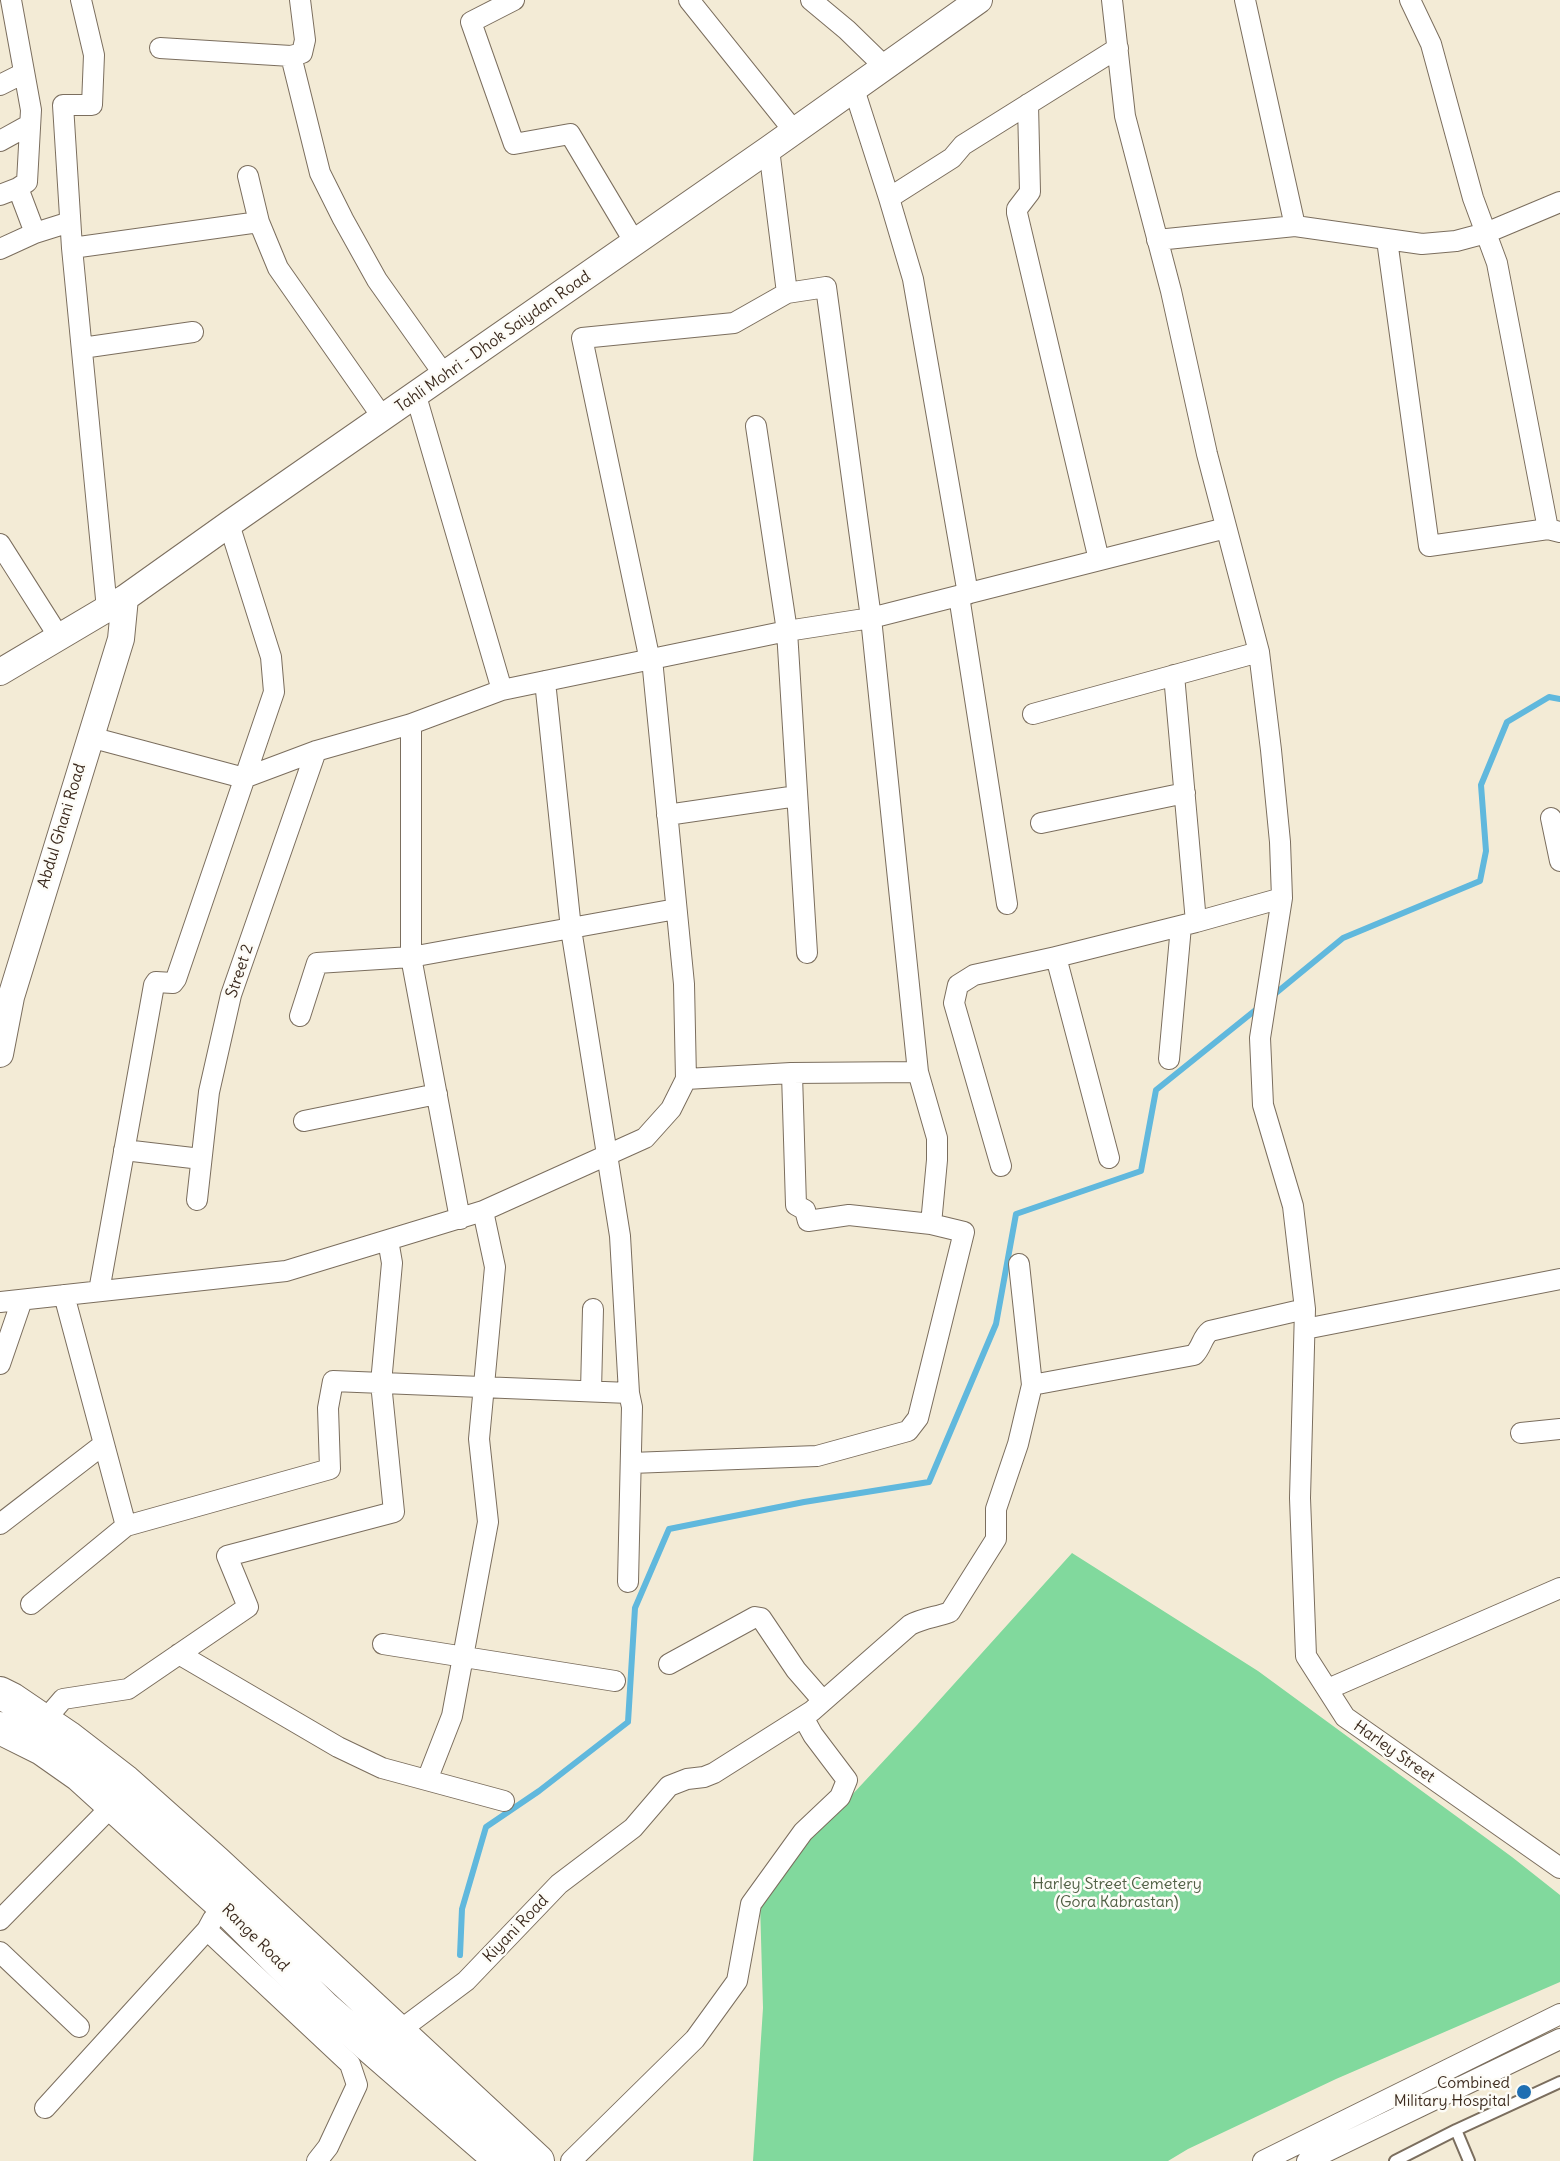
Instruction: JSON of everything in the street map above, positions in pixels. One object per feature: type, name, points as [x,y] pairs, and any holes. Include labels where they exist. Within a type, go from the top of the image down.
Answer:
[{"type":"main road","points":[[0,1693],[44,1721],[125,1781],[216,1862],[538,2161]]},
{"type":"main road","name":"Range Road","points":[[0,1728],[42,1749],[79,1775],[113,1804],[214,1916],[324,2007],[501,2161]]},
{"type":"street","points":[[0,195],[27,182],[31,110],[11,0]]},
{"type":"street","points":[[81,0],[94,55],[93,105],[63,105],[72,248],[82,348],[116,603]]},
{"type":"street","points":[[160,48],[291,56],[302,53],[305,40],[300,0]]},
{"type":"street","points":[[514,0],[471,22],[513,144],[570,134],[635,243]]},
{"type":"street","points":[[689,0],[794,131]]},
{"type":"street","points":[[811,0],[847,30],[885,67]]},
{"type":"street","name":"Harley Street","points":[[1112,0],[1125,116],[1171,291],[1207,454],[1259,652],[1280,842],[1282,898],[1260,1038],[1263,1105],[1293,1206],[1305,1319],[1299,1498],[1306,1656],[1345,1717],[1560,1868]]},
{"type":"street","points":[[1245,0],[1294,226]]},
{"type":"street","points":[[1387,240],[1429,546],[1554,531],[1497,263],[1473,198],[1431,44],[1410,0]]},
{"type":"street","name":"Tahli Mohri - Dhok Saiydan Road","points":[[0,672],[116,603],[769,149],[974,1]]},
{"type":"street","points":[[889,198],[952,158],[963,145],[1118,48]]},
{"type":"street","points":[[291,56],[320,173],[377,280],[445,376]]},
{"type":"street","points":[[0,85],[24,73]]},
{"type":"street","points":[[854,89],[912,279],[964,595],[1007,904]]},
{"type":"street","points":[[1029,104],[1030,192],[1017,209],[1017,213],[1099,560]]},
{"type":"street","points":[[0,141],[29,125]]},
{"type":"street","points":[[769,149],[787,293]]},
{"type":"street","points":[[248,176],[259,222],[278,268],[383,418]]},
{"type":"street","points":[[18,188],[35,233]]},
{"type":"street","points":[[1157,240],[1294,226],[1422,244],[1456,241],[1486,233],[1560,202]]},
{"type":"street","points":[[0,249],[35,233],[70,222]]},
{"type":"street","points":[[72,248],[259,222]]},
{"type":"street","points":[[0,1302],[286,1271],[483,1211],[645,1138],[671,1109],[686,1079],[684,984],[652,659],[582,338],[734,323],[787,293],[826,287],[871,618],[918,1072],[937,1138],[931,1224]]},
{"type":"street","points":[[82,348],[193,332]]},
{"type":"street","points":[[416,396],[502,690]]},
{"type":"street","points":[[756,426],[787,631],[807,953]]},
{"type":"street","points":[[99,1291],[154,985],[156,982],[172,983],[176,979],[274,692],[271,657],[229,524]]},
{"type":"street","points":[[90,737],[244,778],[316,751],[411,724],[502,690],[787,631],[871,618],[1226,528]]},
{"type":"street","points":[[0,544],[59,637]]},
{"type":"street","name":"Abdul Ghani Road","points":[[0,1054],[11,997],[121,639],[116,603]]},
{"type":"street","points":[[1034,714],[1259,652]]},
{"type":"street","points":[[1169,1059],[1188,924],[1185,793],[1174,675]]},
{"type":"street","points":[[545,681],[571,929],[620,1236],[629,1393],[632,1407],[628,1582]]},
{"type":"street","points":[[411,724],[411,957],[460,1219]]},
{"type":"street","name":"Street 2","points":[[196,1200],[209,1092],[231,995],[316,751]]},
{"type":"street","points":[[1041,823],[1185,793]]},
{"type":"street","points":[[667,815],[797,796]]},
{"type":"street","points":[[1551,818],[1560,861]]},
{"type":"street","points":[[1001,1166],[954,1003],[958,985],[974,975],[1188,924],[1282,898]]},
{"type":"street","points":[[300,1016],[316,963],[411,957],[676,909]]},
{"type":"street","points":[[1056,957],[1109,1158]]},
{"type":"street","points":[[686,1079],[792,1074],[918,1072]]},
{"type":"street","points":[[631,1463],[817,1456],[908,1431],[918,1418],[964,1232],[931,1224],[849,1215],[808,1221],[805,1210],[796,1205],[792,1074]]},
{"type":"street","points":[[304,1121],[437,1094]]},
{"type":"street","points":[[124,1150],[201,1159]]},
{"type":"street","points":[[427,1780],[452,1716],[488,1522],[479,1439],[495,1267],[483,1211]]},
{"type":"street","points":[[44,1721],[63,1699],[128,1689],[248,1607],[227,1556],[394,1512],[381,1383],[392,1263],[388,1240]]},
{"type":"street","name":"Kiyani Road","points":[[399,2031],[466,1981],[559,1884],[633,1828],[669,1786],[714,1773],[803,1717],[910,1625],[919,1620],[950,1612],[996,1539],[996,1509],[1018,1444],[1032,1385],[1019,1264]]},
{"type":"street","points":[[1032,1385],[1194,1355],[1201,1348],[1204,1335],[1210,1331],[1305,1319],[1560,1279]]},
{"type":"street","points":[[64,1295],[126,1526]]},
{"type":"street","points":[[0,1364],[22,1300]]},
{"type":"street","points":[[591,1391],[593,1309]]},
{"type":"street","points":[[32,1604],[126,1526],[330,1468],[328,1408],[333,1381],[629,1393]]},
{"type":"street","points":[[1521,1433],[1560,1429]]},
{"type":"street","points":[[0,1524],[104,1444]]},
{"type":"street","points":[[1328,1689],[1560,1588]]},
{"type":"street","points":[[669,1664],[755,1617],[761,1618],[796,1670],[824,1701]]},
{"type":"street","points":[[383,1644],[615,1681]]},
{"type":"street","points":[[179,1654],[338,1747],[382,1768],[504,1801]]},
{"type":"street","points":[[571,2161],[695,2039],[737,1981],[751,1904],[803,1832],[840,1797],[847,1780],[813,1735],[803,1717]]},
{"type":"street","points":[[0,1920],[113,1804]]},
{"type":"street","points":[[45,2108],[214,1916],[350,2064],[354,2073],[357,2085],[327,2147],[317,2161]]},
{"type":"street","points":[[0,1952],[79,2027]]},
{"type":"street","points":[[1263,2161],[1560,2014]]},
{"type":"street","points":[[1307,2161],[1560,2039]]},
{"type":"lane","points":[[1395,2161],[1560,2082]]},
{"type":"lane","points":[[1456,2130],[1469,2161]]},
{"type":"green space","name":"Harley Street Cemetery (Gora Kabrastan)","points":[[1072,1553],[1258,1671],[1512,1857],[1560,1895],[1560,1982],[1336,2079],[1188,2149],[1168,2161],[753,2161],[763,2008],[760,1903],[783,1869]]},
{"type":"waterway","points":[[1276,993],[1343,938],[1480,881],[1486,851],[1481,785],[1507,722],[1549,697],[1560,699]]},
{"type":"waterway","points":[[460,1955],[462,1909],[486,1827],[539,1791],[628,1722],[635,1608],[669,1529],[804,1502],[929,1482],[996,1324],[1016,1214],[1141,1171],[1156,1090],[1258,1008]]},
{"type":"place","name":"Combined Military Hospital","points":[[1524,2092]]}]
